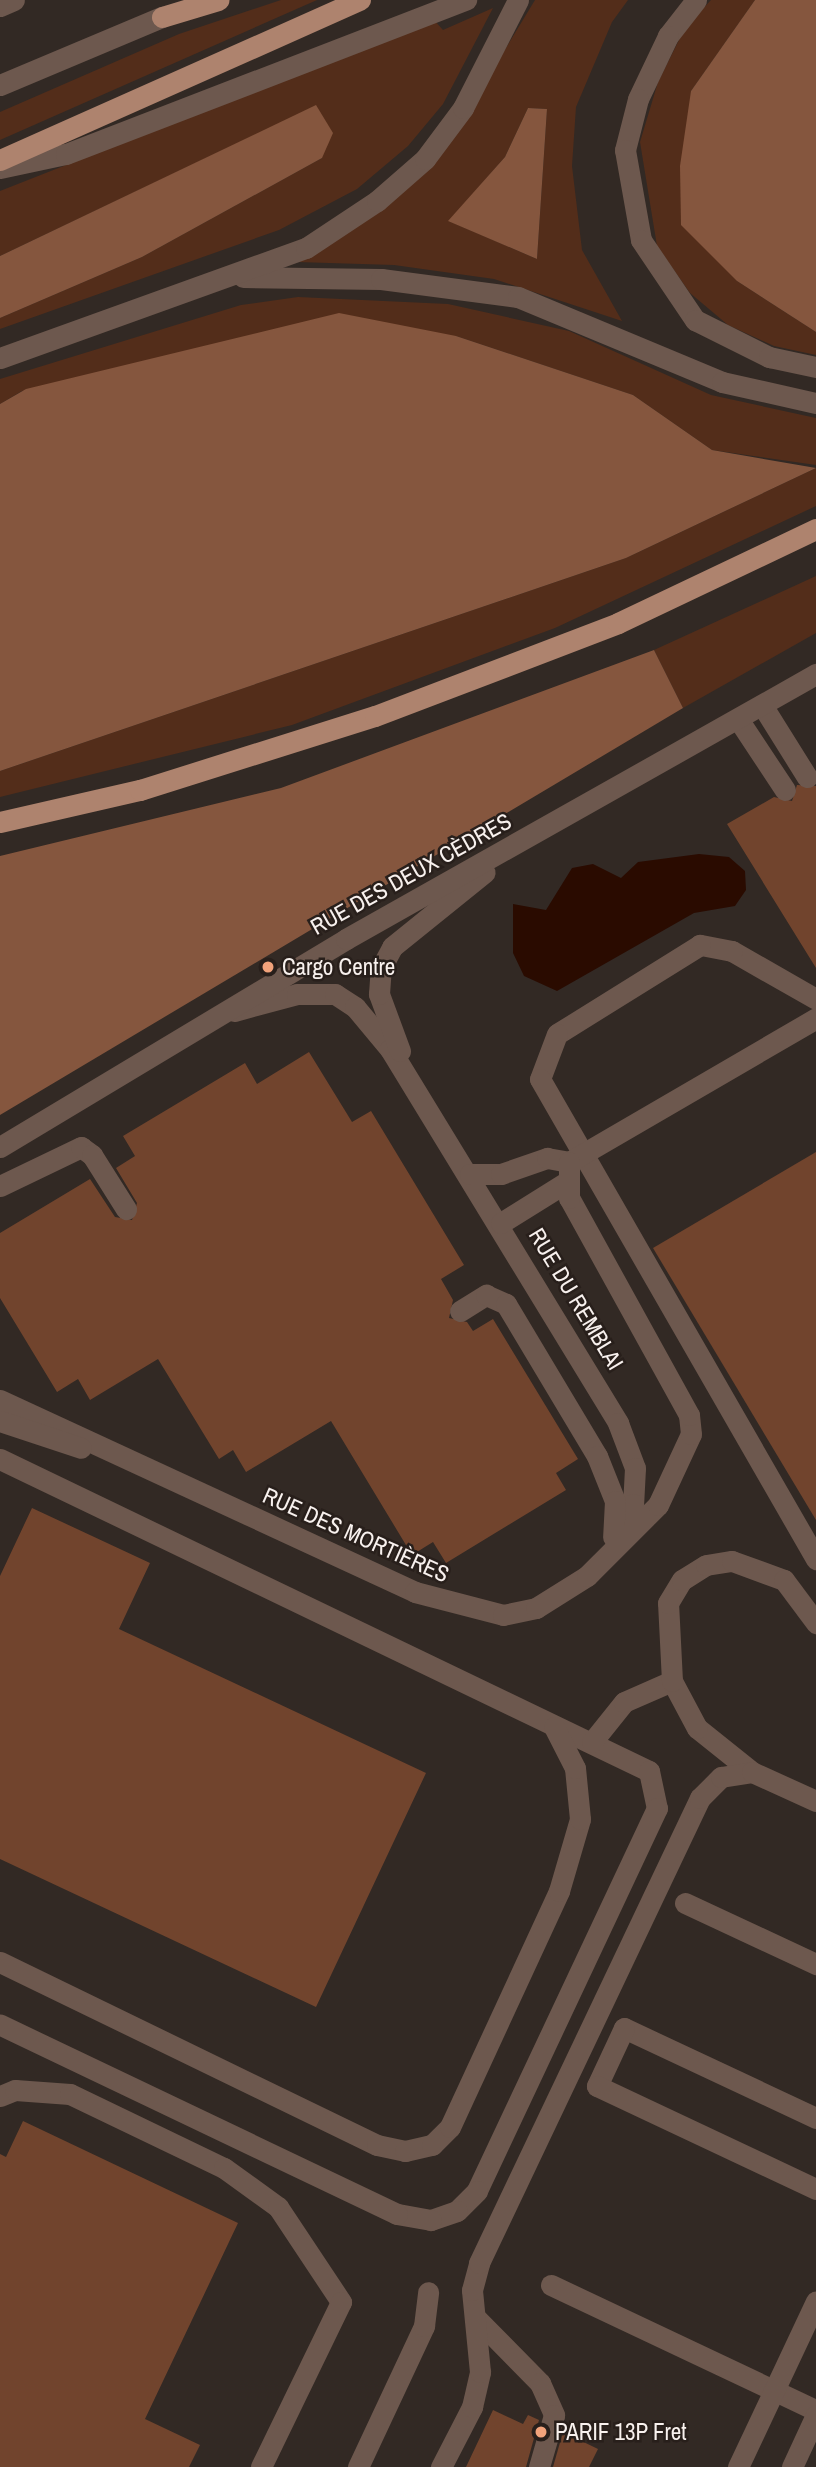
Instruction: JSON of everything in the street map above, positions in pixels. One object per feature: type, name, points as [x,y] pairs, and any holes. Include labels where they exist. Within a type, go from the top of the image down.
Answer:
[{"type":"main road","points":[[162,18],[218,0]]},
{"type":"main road","points":[[0,160],[360,0]]},
{"type":"main road","points":[[0,821],[140,790],[375,716],[618,623],[816,529]]},
{"type":"street","points":[[0,6],[14,0]]},
{"type":"street","points":[[0,168],[66,154],[466,0]]},
{"type":"street","points":[[0,358],[306,248],[377,201],[425,159],[463,108],[518,0]]},
{"type":"street","points":[[696,0],[668,36],[643,89],[625,150],[641,240],[695,320],[769,357],[816,367]]},
{"type":"street","points":[[0,85],[162,18]]},
{"type":"street","points":[[231,277],[381,279],[518,297],[722,382],[816,403]]},
{"type":"street","name":"RUE DES DEUX CÈDRES","points":[[0,1147],[36,1131],[218,1014],[816,674]]},
{"type":"street","points":[[762,705],[807,777]]},
{"type":"street","points":[[738,719],[785,790]]},
{"type":"street","name":"RUE DU REMBLAI","points":[[417,1088],[379,994],[381,968],[392,947],[507,850]]},
{"type":"street","points":[[816,999],[732,951],[700,945],[575,1019],[557,1034],[540,1079],[572,1167],[816,1559]]},
{"type":"street","name":"RUE DU REMBLAI","points":[[218,1014],[297,994],[335,994],[367,1020],[417,1088],[618,1423],[635,1468],[633,1504],[612,1549]]},
{"type":"street","points":[[500,1223],[572,1167],[816,1018]]},
{"type":"street","points":[[0,1157],[36,1131]]},
{"type":"street","points":[[0,1186],[81,1147],[92,1155],[126,1209]]},
{"type":"street","points":[[470,1174],[501,1174],[547,1157],[572,1167]]},
{"type":"street","name":"RUE DES MORTIÈRES","points":[[0,1392],[9,1404],[454,1607],[503,1615],[536,1608],[562,1597],[658,1505],[677,1473],[691,1434],[689,1415],[572,1167]]},
{"type":"street","points":[[460,1311],[486,1295],[506,1304],[597,1456],[615,1501],[612,1549]]},
{"type":"street","name":"RUE DES MORTIÈRES","points":[[0,1421],[71,1446],[111,1452]]},
{"type":"street","points":[[0,1460],[649,1771],[657,1808],[477,2190],[457,2211],[430,2220],[397,2214],[0,2025]]},
{"type":"street","points":[[816,1623],[784,1580],[761,1566],[706,1564],[682,1580],[668,1603],[672,1681],[697,1728],[752,1772],[816,1801]]},
{"type":"street","points":[[592,1742],[624,1702],[672,1681]]},
{"type":"street","points":[[0,1962],[377,2145],[405,2151],[432,2146],[450,2127],[559,1891],[579,1819],[575,1769],[569,1745],[550,1723]]},
{"type":"street","points":[[441,2467],[474,2395],[477,2319],[472,2290],[479,2263],[700,1798],[721,1777],[752,1772]]},
{"type":"street","points":[[684,1903],[816,1964]]},
{"type":"street","points":[[816,2118],[625,2028],[597,2086],[816,2189]]},
{"type":"street","points":[[0,2096],[15,2090],[70,2094],[224,2168],[278,2207],[341,2302],[261,2467]]},
{"type":"street","points":[[551,2285],[775,2390],[816,2413],[792,2467]]},
{"type":"street","points":[[358,2467],[424,2326],[428,2292]]},
{"type":"street","points":[[738,2467],[816,2301]]},
{"type":"street","points":[[477,2319],[540,2383],[554,2415],[541,2462]]},
{"type":"shaded area","points":[[281,0],[317,0],[0,140],[0,112],[179,34]]},
{"type":"shaded area","points":[[535,0],[628,0],[612,22],[576,107],[572,166],[582,250],[622,321],[494,279],[394,265],[297,262],[458,127]],"holes":[[[528,108],[547,109],[537,259],[449,221],[505,157]]]},
{"type":"shaded area","points":[[711,0],[755,0],[691,91],[737,281],[816,332],[816,355],[774,346],[728,325],[690,293],[657,246],[640,142],[658,82],[685,28]]},
{"type":"shaded area","points":[[755,0],[816,0],[816,332],[737,281],[681,225],[680,166],[691,91]]},
{"type":"shaded area","points":[[493,8],[443,104],[408,146],[357,189],[279,230],[0,329],[0,318],[142,257],[322,158],[316,106],[0,256],[0,191],[434,20],[443,30]]},
{"type":"shaded area","points":[[316,105],[333,133],[322,158],[142,257],[0,318],[0,256]]},
{"type":"shaded area","points":[[528,108],[547,109],[537,259],[448,221],[505,157]]},
{"type":"shaded area","points":[[298,297],[448,304],[569,331],[711,395],[816,418],[816,465],[712,450],[633,395],[456,336],[22,391],[0,404],[0,379],[241,305]]},
{"type":"shaded area","points":[[339,313],[456,336],[633,395],[712,450],[816,468],[626,558],[0,771],[0,404],[26,389]]},
{"type":"shaded area","points":[[816,468],[816,506],[555,628],[292,725],[0,797],[0,771],[626,558]]},
{"type":"shaded area","points":[[816,576],[816,633],[683,708],[654,650]]},
{"type":"shaded area","points":[[654,650],[683,708],[0,1115],[0,856],[281,788]]},
{"type":"shaded area","points":[[699,854],[729,857],[745,871],[746,890],[735,906],[694,913],[557,991],[524,976],[513,953],[513,904],[546,910],[572,868],[593,864],[621,878],[638,862]]},
{"type":"building","points":[[797,785],[816,786],[816,968],[727,824],[774,797],[792,801]]},
{"type":"building","points":[[309,1052],[352,1122],[371,1111],[464,1265],[441,1279],[453,1300],[449,1318],[467,1322],[473,1331],[493,1319],[578,1459],[556,1473],[566,1490],[446,1563],[433,1542],[412,1555],[331,1421],[246,1472],[233,1450],[219,1459],[158,1359],[90,1400],[78,1379],[57,1392],[0,1298],[0,1233],[90,1179],[115,1217],[132,1220],[137,1203],[116,1168],[135,1156],[123,1136],[245,1063],[257,1084]]},
{"type":"building","points":[[816,1152],[816,1520],[653,1248]]},
{"type":"building","points":[[32,1508],[150,1563],[119,1629],[426,1773],[316,2007],[0,1859],[0,1576]]},
{"type":"building","points":[[23,2121],[238,2223],[145,2419],[200,2445],[189,2467],[0,2467],[0,2154],[6,2157]]},
{"type":"building","points":[[493,2410],[523,2424],[528,2415],[539,2420],[526,2467],[466,2467]]},
{"type":"building","points":[[563,2432],[598,2449],[589,2467],[553,2467]]},
{"type":"place","name":"Cargo Centre","points":[[268,967]]},
{"type":"place","name":"PARIF 13P Fret","points":[[541,2432]]}]
